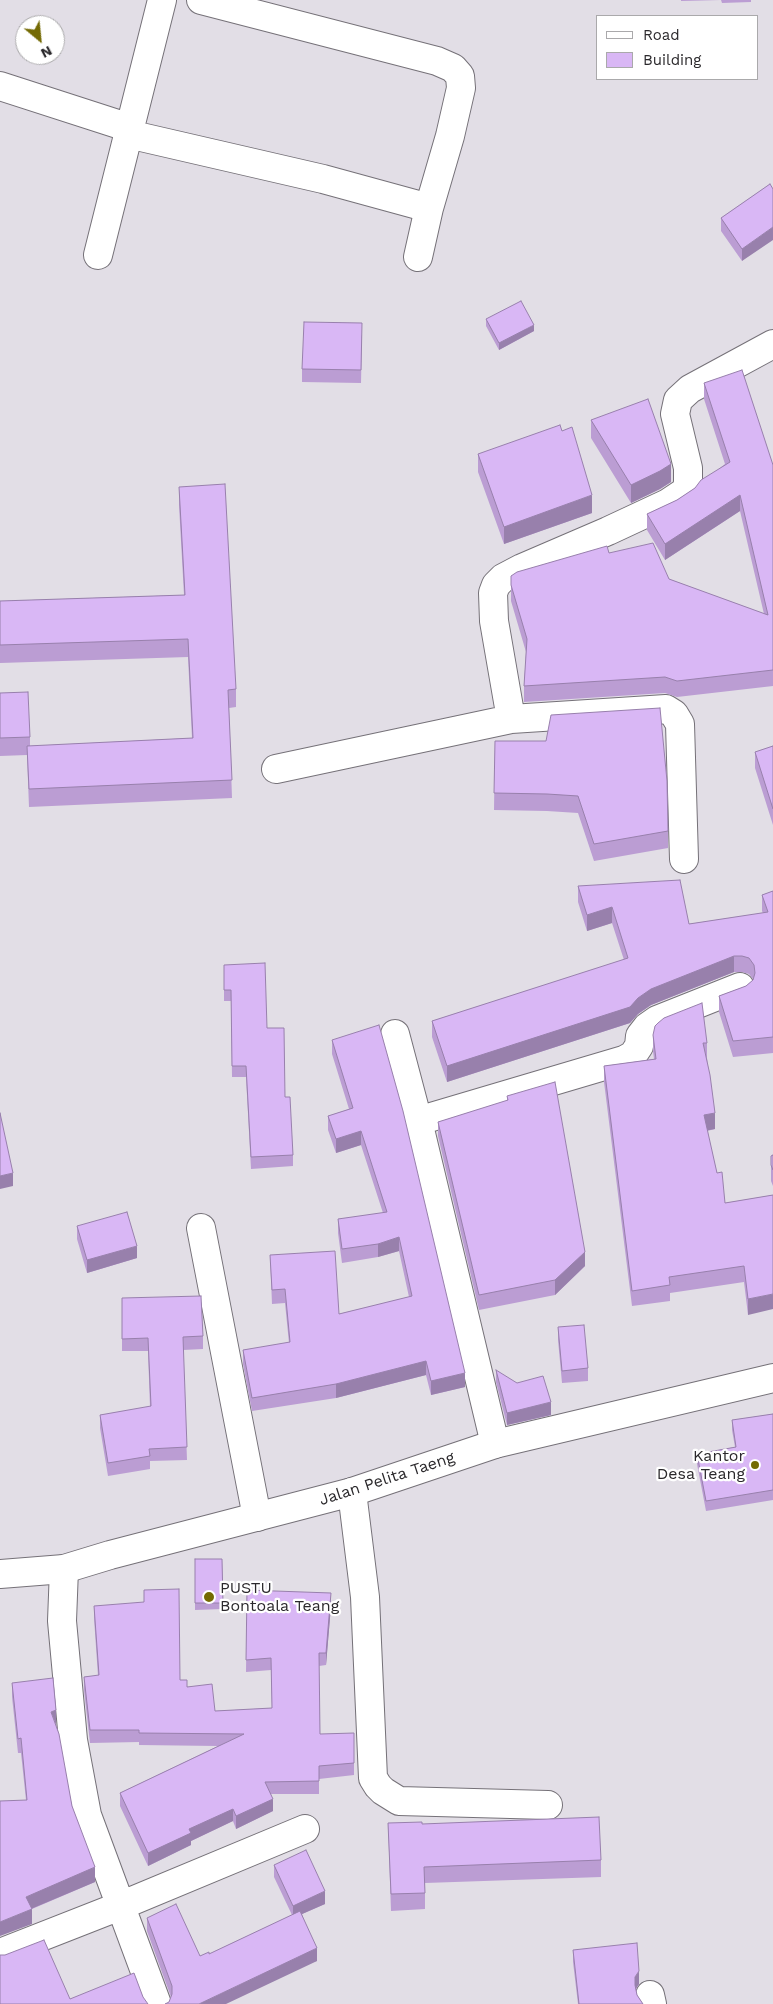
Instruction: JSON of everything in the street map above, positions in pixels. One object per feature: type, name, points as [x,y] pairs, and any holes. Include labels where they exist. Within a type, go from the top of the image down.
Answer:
[{"type":"street","points":[[98,255],[162,0]]},
{"type":"street","points":[[201,0],[437,61],[453,68],[460,76],[461,88],[450,136],[429,208],[418,257]]},
{"type":"street","points":[[0,86],[129,131],[429,208]]},
{"type":"street","points":[[511,719],[494,621],[493,593],[496,585],[503,578],[522,568],[668,503],[686,491],[688,468],[675,414],[678,400],[690,389],[773,344]]},
{"type":"street","points":[[276,768],[511,719],[666,709],[674,714],[680,724],[684,859]]},
{"type":"street","points":[[418,1121],[624,1060],[633,1055],[639,1046],[640,1036],[647,1027],[657,1020],[740,987]]},
{"type":"street","points":[[395,1034],[418,1121],[495,1444]]},
{"type":"street","points":[[201,1228],[257,1517]]},
{"type":"street","name":"Jalan Pelita Taeng","points":[[0,1574],[64,1569],[110,1555],[352,1492],[495,1444],[773,1378]]},
{"type":"street","points":[[352,1492],[365,1597],[373,1778],[378,1786],[399,1801],[548,1805]]},
{"type":"street","points":[[64,1569],[62,1621],[73,1740],[86,1815],[157,2004]]},
{"type":"street","points":[[0,1953],[120,1906],[305,1829]]},
{"type":"building","points":[[770,184],[773,189],[773,227],[742,249],[721,218]]},
{"type":"building","points":[[521,301],[534,325],[499,343],[486,319]]},
{"type":"building","points":[[304,322],[362,323],[361,370],[302,369]]},
{"type":"building","points":[[742,370],[773,465],[773,670],[677,681],[665,677],[524,686],[527,639],[511,585],[511,576],[517,572],[607,546],[609,553],[653,543],[669,579],[768,615],[740,495],[665,544],[647,514],[677,500],[695,488],[701,480],[730,462],[704,383]]},
{"type":"building","points":[[648,399],[671,464],[631,485],[591,420]]},
{"type":"building","points":[[560,425],[562,431],[572,427],[592,495],[504,527],[478,454]]},
{"type":"building","points":[[225,484],[236,689],[228,690],[232,780],[29,789],[27,746],[193,738],[188,639],[0,645],[0,601],[185,595],[179,487]]},
{"type":"building","points":[[28,692],[30,737],[0,738],[0,693]]},
{"type":"building","points":[[660,708],[667,781],[668,831],[594,844],[578,796],[494,793],[495,741],[546,741],[551,715]]},
{"type":"building","points":[[773,746],[773,809],[755,752]]},
{"type":"building","points":[[680,880],[689,924],[768,912],[762,895],[773,891],[773,1037],[733,1041],[719,996],[746,986],[753,980],[755,973],[754,965],[749,958],[734,956],[651,989],[638,998],[630,1007],[447,1066],[432,1021],[628,958],[612,907],[587,915],[578,886]]},
{"type":"building","points":[[265,963],[267,1028],[284,1028],[285,1097],[290,1097],[293,1155],[251,1157],[246,1066],[232,1066],[231,990],[224,990],[224,965]]},
{"type":"building","points":[[702,1003],[707,1043],[703,1043],[715,1113],[704,1115],[717,1173],[722,1172],[725,1203],[773,1195],[773,1294],[748,1299],[744,1266],[669,1277],[670,1285],[632,1291],[604,1066],[656,1059],[653,1035],[655,1026],[664,1018]]},
{"type":"building","points":[[379,1025],[403,1111],[465,1373],[431,1381],[426,1361],[336,1384],[252,1398],[243,1350],[290,1342],[285,1289],[272,1290],[270,1255],[335,1251],[339,1314],[412,1296],[399,1237],[378,1244],[342,1249],[338,1219],[387,1212],[361,1131],[336,1139],[328,1116],[353,1108],[332,1040]]},
{"type":"building","points":[[555,1082],[585,1252],[555,1280],[479,1295],[438,1122],[508,1100],[507,1096]]},
{"type":"building","points":[[0,1113],[13,1173],[0,1176]]},
{"type":"building","points":[[773,1155],[773,1170],[771,1156]]},
{"type":"building","points":[[127,1212],[137,1246],[87,1260],[77,1226]]},
{"type":"building","points":[[201,1296],[203,1336],[183,1337],[187,1447],[149,1449],[150,1456],[108,1463],[100,1415],[151,1406],[148,1338],[122,1339],[122,1298]]},
{"type":"building","points":[[584,1325],[588,1368],[562,1371],[558,1327]]},
{"type":"building","points":[[496,1370],[517,1383],[543,1376],[551,1402],[507,1413]]},
{"type":"building","points":[[773,1414],[773,1490],[706,1501],[697,1454],[736,1447],[732,1420]]},
{"type":"building","name":"PUSTU Bontoala Teang","points":[[195,1559],[222,1559],[223,1603],[195,1603]]},
{"type":"building","points":[[179,1589],[180,1680],[187,1680],[187,1687],[212,1684],[215,1711],[272,1708],[271,1658],[246,1660],[247,1590],[331,1593],[326,1653],[319,1653],[320,1734],[354,1733],[354,1763],[319,1766],[319,1781],[265,1782],[273,1799],[236,1816],[233,1809],[189,1829],[191,1833],[148,1853],[120,1793],[244,1734],[139,1733],[139,1730],[90,1730],[84,1677],[99,1675],[94,1606],[144,1602],[144,1590]]},
{"type":"building","points":[[53,1678],[56,1710],[51,1712],[59,1734],[72,1806],[95,1867],[26,1897],[32,1909],[0,1922],[0,1801],[27,1800],[21,1738],[18,1739],[12,1683]]},
{"type":"building","points":[[599,1817],[601,1860],[424,1867],[425,1893],[391,1894],[388,1823],[422,1822],[422,1824]]},
{"type":"building","points":[[306,1850],[325,1891],[293,1906],[274,1865]]},
{"type":"building","points":[[176,1904],[200,1956],[209,1952],[209,1954],[300,1911],[317,1948],[199,2004],[165,2004],[169,2002],[172,1986],[147,1918]]},
{"type":"building","points":[[44,1940],[70,1999],[134,1973],[143,1997],[148,2004],[0,2004],[0,1955],[5,1955]]},
{"type":"building","points":[[637,1943],[639,1971],[635,1977],[635,1985],[637,1995],[643,2004],[579,2004],[573,1950]]},
{"type":"place","name":"Kantor Desa Teang","points":[[755,1465]]},
{"type":"place","name":"PUSTU Bontoala Teang","points":[[209,1597]]}]
